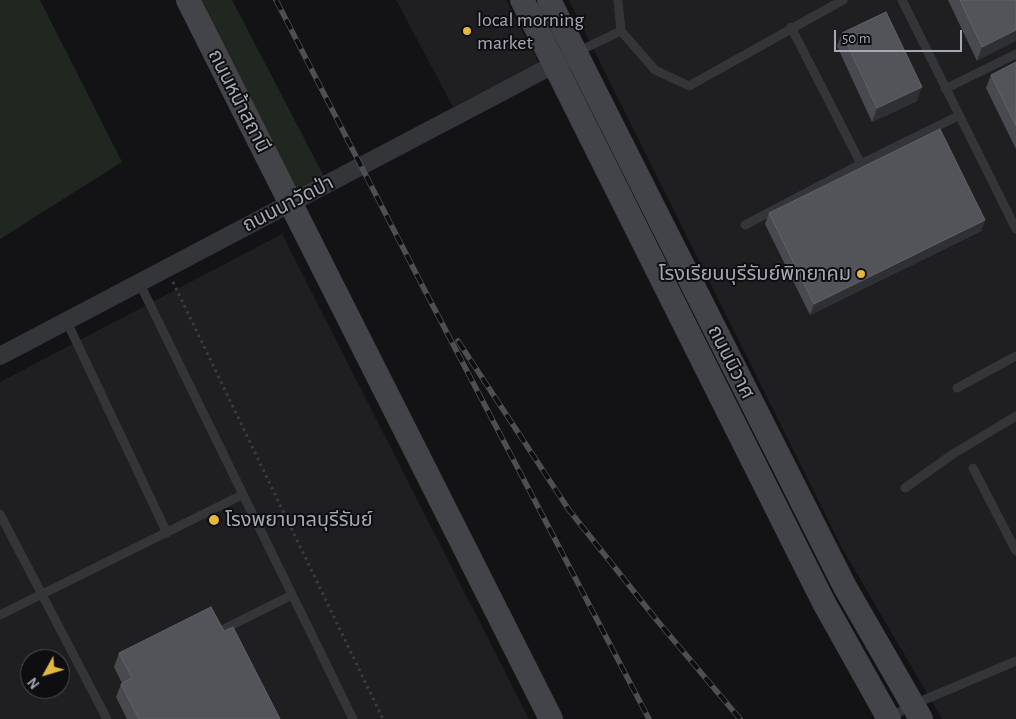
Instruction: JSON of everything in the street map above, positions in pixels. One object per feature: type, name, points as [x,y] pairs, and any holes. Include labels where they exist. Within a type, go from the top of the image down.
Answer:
[{"type":"street","name":"ถนนหน้าสถานี","points":[[188,0],[551,719]]},
{"type":"street","name":"ถนนนิวาศ","points":[[522,0],[824,603],[889,719]]},
{"type":"street","name":"ถนนนิวาศ","points":[[550,0],[845,587],[916,712]]},
{"type":"street","name":"ถนนนาวัดป่า","points":[[0,356],[290,203],[363,167],[576,53]]},
{"type":"lane","points":[[618,0],[621,31],[655,70],[689,86],[791,27],[843,0]]},
{"type":"lane","points":[[902,0],[958,116],[1016,229]]},
{"type":"lane","points":[[791,27],[861,164]]},
{"type":"lane","points":[[576,53],[621,31]]},
{"type":"lane","points":[[945,89],[1016,54]]},
{"type":"lane","points":[[745,225],[958,116]]},
{"type":"lane","points":[[139,282],[353,719]]},
{"type":"lane","points":[[66,322],[167,533]]},
{"type":"lane","points":[[957,388],[1016,356]]},
{"type":"lane","points":[[905,488],[953,454],[1016,416]]},
{"type":"lane","points":[[972,468],[1016,551]]},
{"type":"lane","points":[[0,615],[242,495]]},
{"type":"lane","points":[[0,514],[107,719]]},
{"type":"lane","points":[[213,634],[292,595]]},
{"type":"lane","points":[[889,719],[916,712],[1016,661]]},
{"type":"path","points":[[166,268],[383,719]]},
{"type":"shaded area","points":[[0,0],[40,0],[122,162],[0,239]]},
{"type":"shaded area","points":[[188,0],[232,0],[328,184],[290,203]]},
{"type":"shaded area","name":"local morning market","points":[[396,0],[506,0],[539,63],[453,107]]},
{"type":"shaded area","name":"โรงเรียนบุรีรัมย์พิทยาคม","points":[[569,0],[1016,0],[1016,719],[942,719],[842,548]]},
{"type":"shaded area","name":"โรงพยาบาลบุรีรัมย์","points":[[282,234],[529,719],[0,719],[0,382]]},
{"type":"building","points":[[960,0],[1016,0],[1016,30],[982,47]]},
{"type":"building","points":[[886,12],[922,87],[877,108],[842,33]]},
{"type":"building","points":[[1016,62],[1016,126],[991,75]]},
{"type":"building","points":[[940,129],[985,220],[814,304],[769,213]]},
{"type":"building","points":[[211,607],[224,631],[233,627],[280,719],[139,719],[121,684],[132,678],[119,653]]},
{"type":"railway","points":[[276,0],[422,285],[649,719]]},
{"type":"railway","points":[[458,341],[569,510],[655,618],[740,719]]},
{"type":"place","name":"local morning market","points":[[467,31]]},
{"type":"place","name":"โรงเรียนบุรีรัมย์พิทยาคม","points":[[861,274]]},
{"type":"place","name":"โรงพยาบาลบุรีรัมย์","points":[[214,520]]}]
